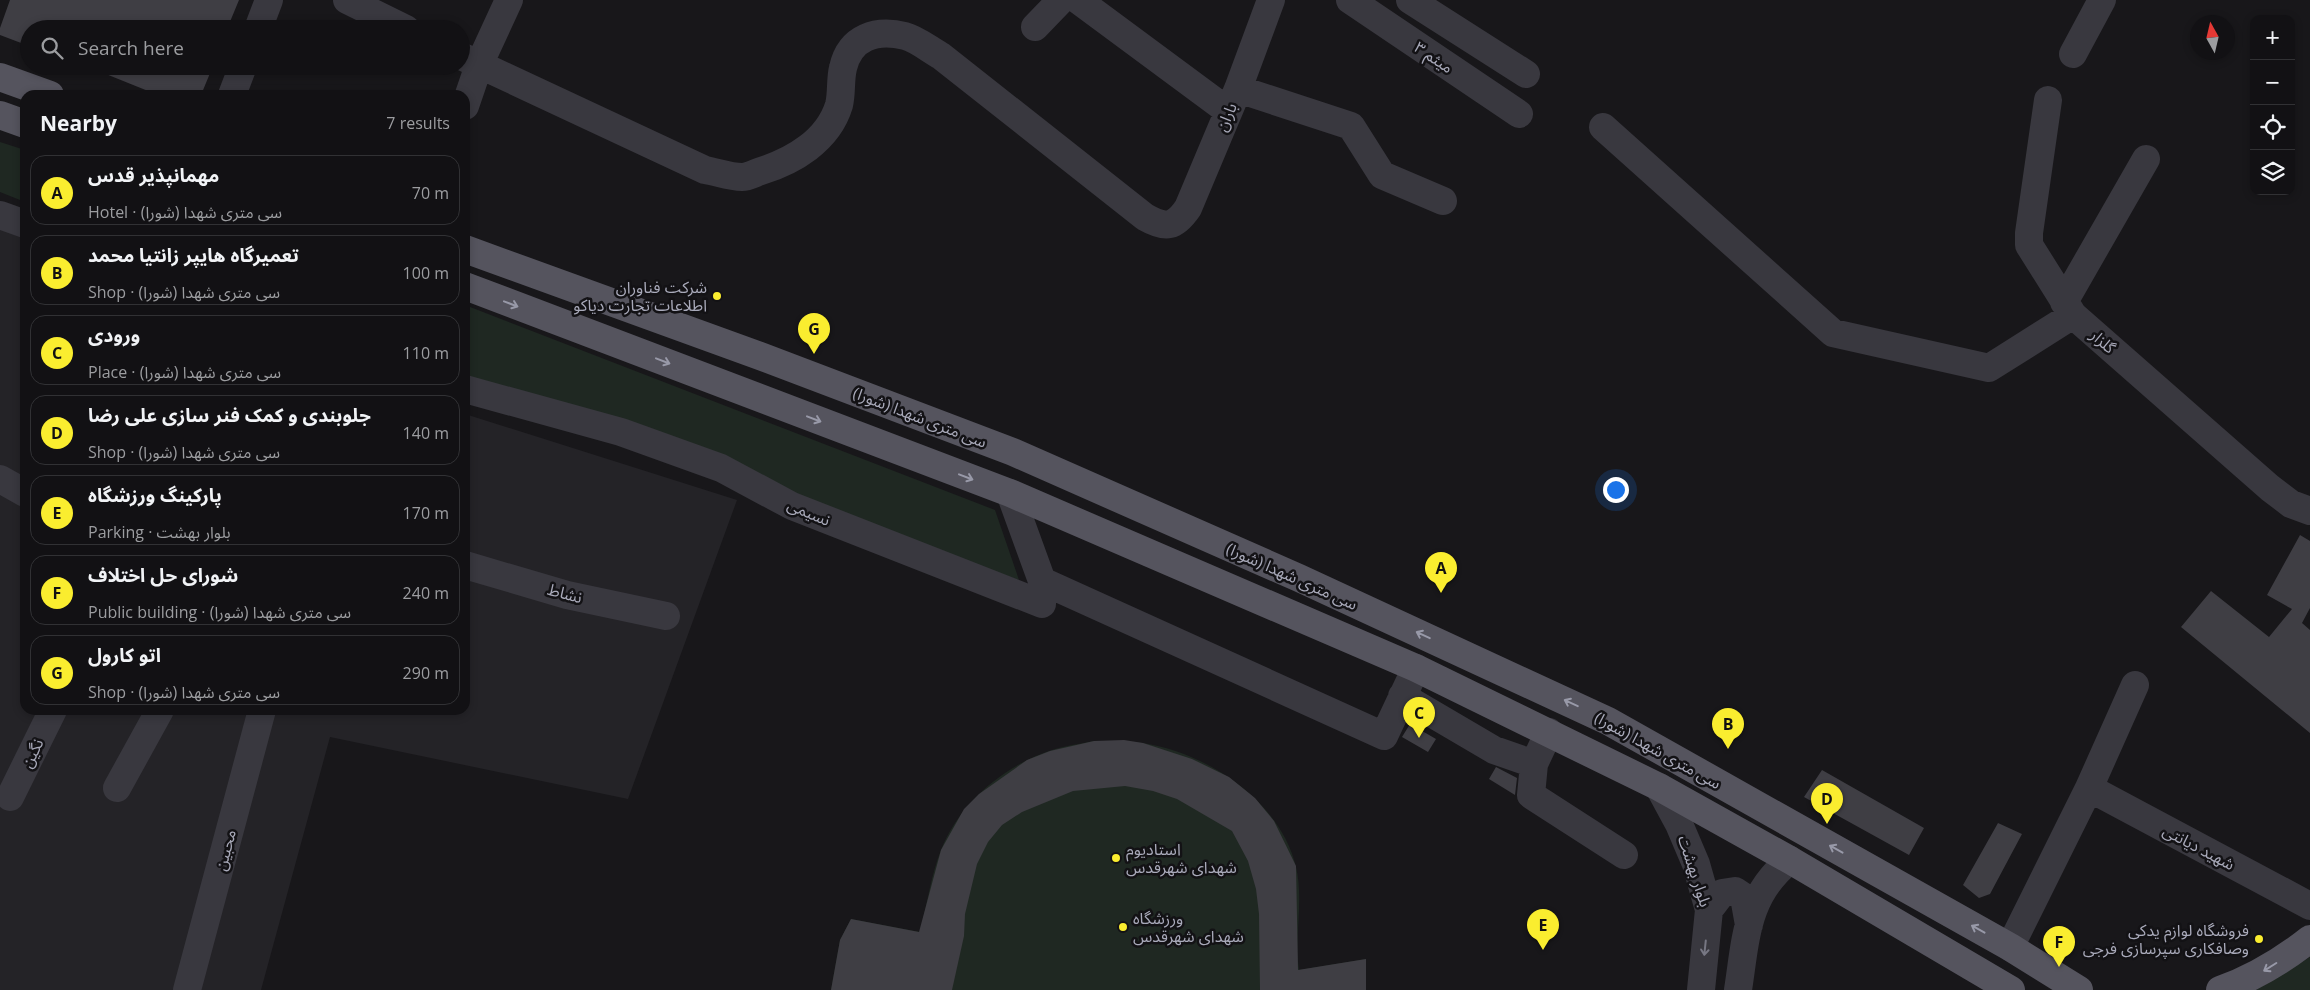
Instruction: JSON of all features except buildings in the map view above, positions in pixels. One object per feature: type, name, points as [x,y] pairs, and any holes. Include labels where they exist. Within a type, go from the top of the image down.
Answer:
[{"type":"main road","points":[[0,77],[36,90]]},
{"type":"main road","points":[[0,115],[20,122]]},
{"type":"main road","name":"سی متری شهدا (شورا)","points":[[470,251],[760,356],[1013,452],[1299,578],[1608,721],[2010,947],[2079,990]]},
{"type":"main road","name":"سی متری شهدا (شورا)","points":[[470,288],[1010,493],[1416,668],[1659,787],[1790,860],[2002,984]]},
{"type":"main road","points":[[1010,493],[1013,452]]},
{"type":"main road","points":[[2220,990],[2251,979],[2287,957],[2310,939]]},
{"type":"main road","points":[[2002,984],[2010,947]]},
{"type":"street","points":[[261,20],[269,0]]},
{"type":"street","points":[[347,0],[388,20]]},
{"type":"street","points":[[470,60],[509,0]]},
{"type":"street","points":[[1035,27],[1061,0]]},
{"type":"street","points":[[1078,0],[1233,100],[1351,126],[1382,175],[1443,201]]},
{"type":"street","name":"باران","points":[[470,60],[705,170],[743,177],[774,167],[798,155],[819,138],[832,122],[839,104],[843,68],[848,51],[861,38],[878,33],[906,36],[941,56],[1145,217],[1157,223],[1168,225],[1179,221],[1188,208],[1233,100],[1271,0]]},
{"type":"street","name":"میثم ۳","points":[[1350,0],[1519,114]]},
{"type":"street","points":[[1410,0],[1526,74]]},
{"type":"street","points":[[2073,54],[2102,0]]},
{"type":"street","points":[[234,90],[240,75]]},
{"type":"street","points":[[467,90],[468,75]]},
{"type":"street","name":"گلزار","points":[[2048,100],[2029,233],[2029,245],[2068,308],[2270,488],[2290,504],[2310,512]]},
{"type":"street","points":[[1603,127],[1833,333],[1989,368],[2068,308],[2146,159]]},
{"type":"street","points":[[0,215],[20,222]]},
{"type":"street","name":"نسیمی","points":[[470,390],[621,432],[721,468],[792,506],[1042,604],[1042,581],[1010,493]]},
{"type":"street","points":[[0,479],[20,490]]},
{"type":"street","name":"نشاط","points":[[470,566],[567,595],[666,616]]},
{"type":"street","points":[[1042,581],[1384,736],[1416,668]]},
{"type":"street","points":[[2010,947],[2089,788],[2135,685]]},
{"type":"street","points":[[1402,696],[1494,750],[1534,764]]},
{"type":"street","name":"نگین","points":[[10,797],[51,715]]},
{"type":"street","points":[[117,788],[157,715]]},
{"type":"street","name":"محبین","points":[[187,990],[261,715]]},
{"type":"street","points":[[1549,732],[1534,764],[1531,794],[1624,855]]},
{"type":"street","name":"بلوار بهشت","points":[[1659,787],[1679,824],[1696,864],[1709,910],[1701,990]]},
{"type":"street","name":"شهید دیانتی","points":[[2089,788],[2310,906]]},
{"type":"street","points":[[1738,990],[1754,905],[1763,889],[1790,860]]},
{"type":"street","points":[[1709,910],[1722,893],[1735,891],[1744,897],[1749,925]]},
{"type":"shaded area","points":[[0,142],[20,148],[20,200],[0,192]]},
{"type":"shaded area","points":[[0,225],[20,235],[20,715],[470,715],[470,416],[737,500],[628,799],[330,737],[261,990],[0,990]]},
{"type":"shaded area","points":[[470,307],[995,510],[1019,580],[816,508],[470,381]]},
{"type":"shaded area","name":"استادیوم شهدای شهرقدس","points":[[1094,741],[1143,743],[1167,748],[1192,757],[1238,784],[1257,801],[1274,821],[1287,843],[1296,867],[1299,892],[1299,970],[1366,959],[1366,990],[831,990],[840,940],[851,919],[920,932],[941,850],[959,817],[984,789],[999,777],[1032,758],[1049,751]]},
{"type":"shaded area","points":[[2310,957],[2310,990],[2256,990]]},
{"type":"place","name":"شرکت فناوران اطلاعات تجارت دیاکو","points":[[717,296]]},
{"type":"place","name":"اتو کارول","points":[[814,354]]},
{"type":"place","name":"مهمانپذیر قدس","points":[[1441,593]]},
{"type":"place","name":"ورودی","points":[[1419,738]]},
{"type":"place","name":"تعمیرگاه هایپر زانتیا محمد","points":[[1728,749]]},
{"type":"place","name":"جلوبندی و کمک فنر سازی علی رضا","points":[[1827,824]]},
{"type":"place","name":"استادیوم شهدای شهرقدس","points":[[1116,858]]},
{"type":"place","name":"ورزشگاه شهدای شهرقدس","points":[[1123,927]]},
{"type":"place","name":"فروشگاه لوازم یدکی وصافکاری سپرسازی فرجی","points":[[2259,939]]},
{"type":"place","name":"پارکینگ ورزشگاه","points":[[1543,950]]},
{"type":"place","name":"شورای حل اختلاف","points":[[2059,967]]}]
